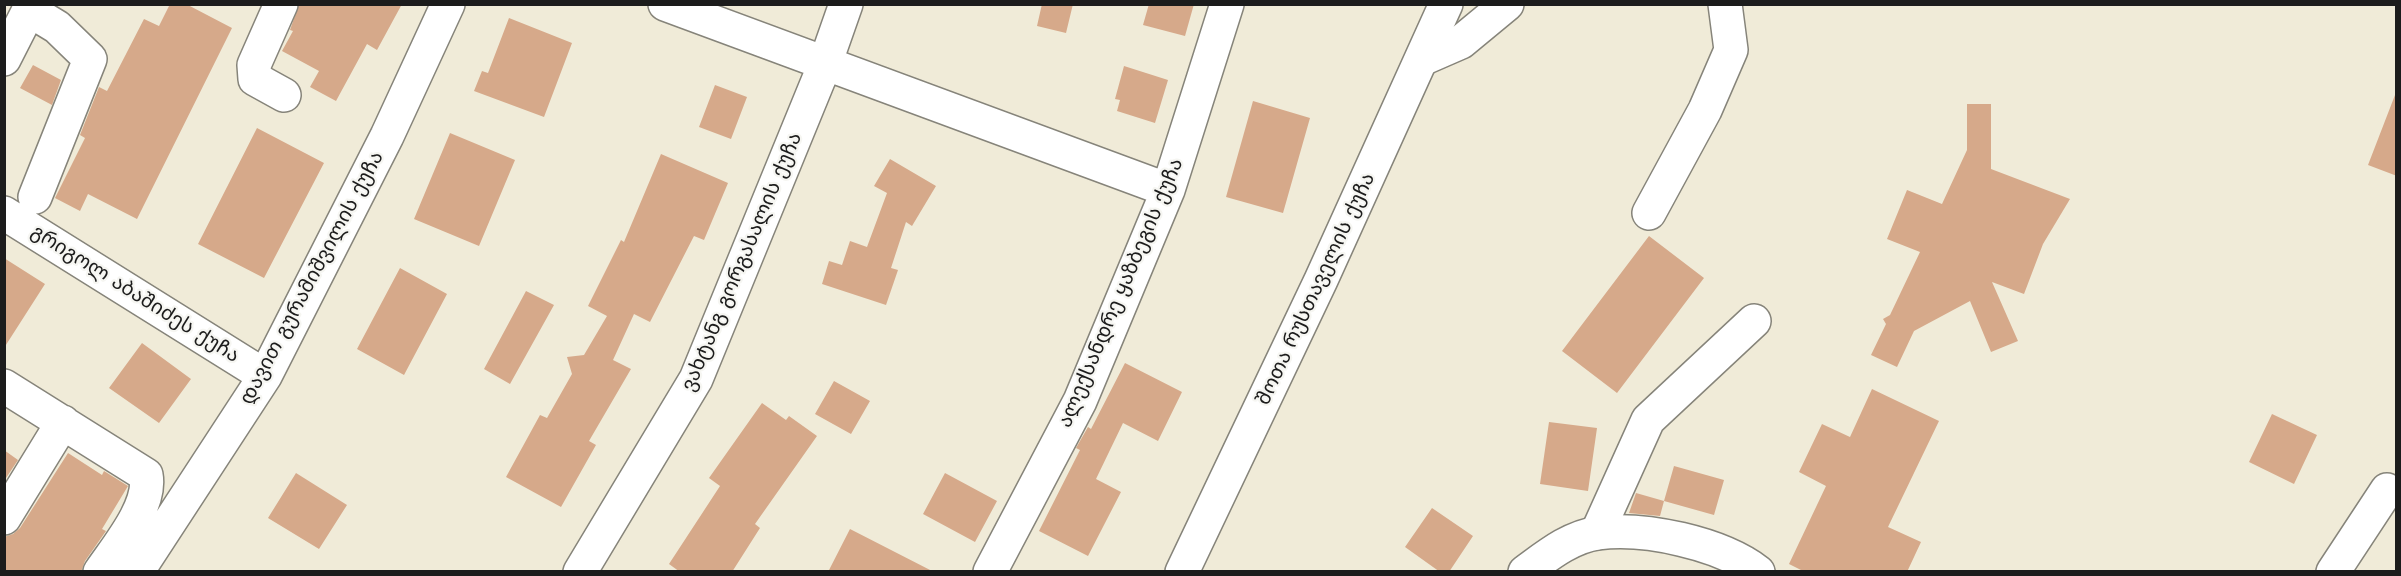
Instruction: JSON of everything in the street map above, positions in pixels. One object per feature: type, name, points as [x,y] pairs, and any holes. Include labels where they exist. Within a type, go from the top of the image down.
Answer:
[{"type":"street","points":[[281,4],[254,65],[255,80],[284,95]]},
{"type":"street","name":"დავით გურამიშვილის ქუჩა","points":[[137,572],[265,376],[387,136],[448,4]]},
{"type":"street","points":[[665,4],[1167,190]]},
{"type":"street","name":"ვახტანგ გორგასალის ქუჩა","points":[[580,572],[696,379],[825,64],[846,4]]},
{"type":"street","name":"ალექსანდრე ყაზბეგის ქუჩა","points":[[990,572],[1080,401],[1167,190],[1227,4]]},
{"type":"street","name":"შოთა რუსთაველის ქუჩა","points":[[1182,572],[1446,4]]},
{"type":"street","points":[[1422,59],[1461,42],[1507,4]]},
{"type":"street","points":[[1649,213],[1705,110],[1731,50],[1725,4]]},
{"type":"street","points":[[4,59],[30,7],[57,27],[90,59],[35,196]]},
{"type":"street","name":"გრიგოლ აბაშიძეს ქუჩა","points":[[4,213],[265,376]]},
{"type":"street","points":[[1597,533],[1648,420],[1754,321]]},
{"type":"street","points":[[4,386],[146,475],[148,487],[132,525],[100,572]]},
{"type":"street","points":[[4,518],[63,422]]},
{"type":"street","points":[[2333,572],[2387,490]]},
{"type":"street","points":[[1525,572],[1564,544],[1597,533],[1642,532],[1699,544],[1748,564],[1758,572]]},
{"type":"building","points":[[170,4],[186,4],[232,28],[137,219],[88,194],[80,211],[55,198],[85,138],[80,135],[99,87],[107,91],[144,19],[159,26]]},
{"type":"building","points":[[299,4],[402,4],[377,50],[367,44],[336,101],[310,87],[319,71],[282,51],[293,31],[290,30]]},
{"type":"building","points":[[1042,4],[1073,4],[1066,33],[1037,26]]},
{"type":"building","points":[[1149,4],[1194,4],[1185,36],[1143,25]]},
{"type":"building","points":[[509,18],[572,43],[544,117],[474,91],[482,71],[488,73]]},
{"type":"building","points":[[33,65],[61,80],[52,105],[20,88]]},
{"type":"building","points":[[1124,66],[1168,80],[1155,123],[1117,111],[1120,100],[1115,99]]},
{"type":"building","points":[[715,85],[747,97],[731,139],[699,127]]},
{"type":"building","points":[[2395,95],[2397,95],[2397,176],[2368,165]]},
{"type":"building","points":[[1253,101],[1310,118],[1283,213],[1226,197]]},
{"type":"building","points":[[1967,104],[1991,104],[1991,169],[2070,199],[2043,244],[2024,294],[1992,282],[2018,341],[1991,352],[1970,301],[1914,331],[1897,367],[1871,355],[1886,324],[1883,319],[1890,315],[1920,252],[1887,239],[1907,190],[1942,204],[1967,150]]},
{"type":"building","points":[[257,128],[324,163],[264,278],[198,244]]},
{"type":"building","points":[[450,133],[515,160],[479,246],[414,219]]},
{"type":"building","points":[[661,154],[728,183],[704,240],[694,236],[650,322],[634,314],[613,360],[631,369],[589,441],[596,445],[561,507],[506,477],[540,415],[547,418],[572,374],[567,357],[584,355],[607,316],[588,306],[621,240],[624,242]]},
{"type":"building","points":[[890,159],[936,186],[912,226],[906,222],[891,268],[898,270],[886,305],[822,284],[829,261],[842,265],[850,241],[867,247],[887,193],[874,186]]},
{"type":"building","points":[[1649,236],[1704,278],[1617,393],[1562,351]]},
{"type":"building","points":[[4,258],[45,284],[4,348]]},
{"type":"building","points":[[400,268],[447,294],[404,375],[357,349]]},
{"type":"building","points":[[526,291],[554,305],[510,384],[484,369]]},
{"type":"building","points":[[142,343],[191,379],[159,423],[109,388]]},
{"type":"building","points":[[1125,363],[1182,392],[1158,441],[1123,423],[1096,479],[1121,492],[1088,556],[1039,531],[1080,450],[1076,448],[1088,427],[1091,429]]},
{"type":"building","points":[[834,381],[870,401],[851,434],[815,414]]},
{"type":"building","points":[[1872,389],[1939,421],[1888,527],[1921,542],[1907,572],[1805,572],[1789,564],[1826,486],[1799,472],[1822,424],[1850,437]]},
{"type":"building","points":[[762,403],[786,420],[789,416],[817,436],[755,524],[760,528],[732,572],[680,572],[669,564],[720,486],[709,478]]},
{"type":"building","points":[[2272,414],[2317,435],[2294,484],[2249,462]]},
{"type":"building","points":[[1549,422],[1597,428],[1588,491],[1540,484]]},
{"type":"building","points":[[4,450],[18,460],[4,481]]},
{"type":"building","points":[[68,453],[102,475],[104,471],[128,486],[102,529],[106,531],[85,561],[81,572],[4,572],[4,537],[20,528]]},
{"type":"building","points":[[1674,466],[1724,480],[1714,515],[1664,501]]},
{"type":"building","points":[[296,473],[347,505],[319,549],[268,518]]},
{"type":"building","points":[[945,473],[997,501],[975,542],[923,514]]},
{"type":"building","points":[[1636,493],[1664,501],[1660,516],[1629,513]]},
{"type":"building","points":[[1432,508],[1473,536],[1449,572],[1440,572],[1405,547]]},
{"type":"building","points":[[850,529],[934,572],[828,572]]}]
